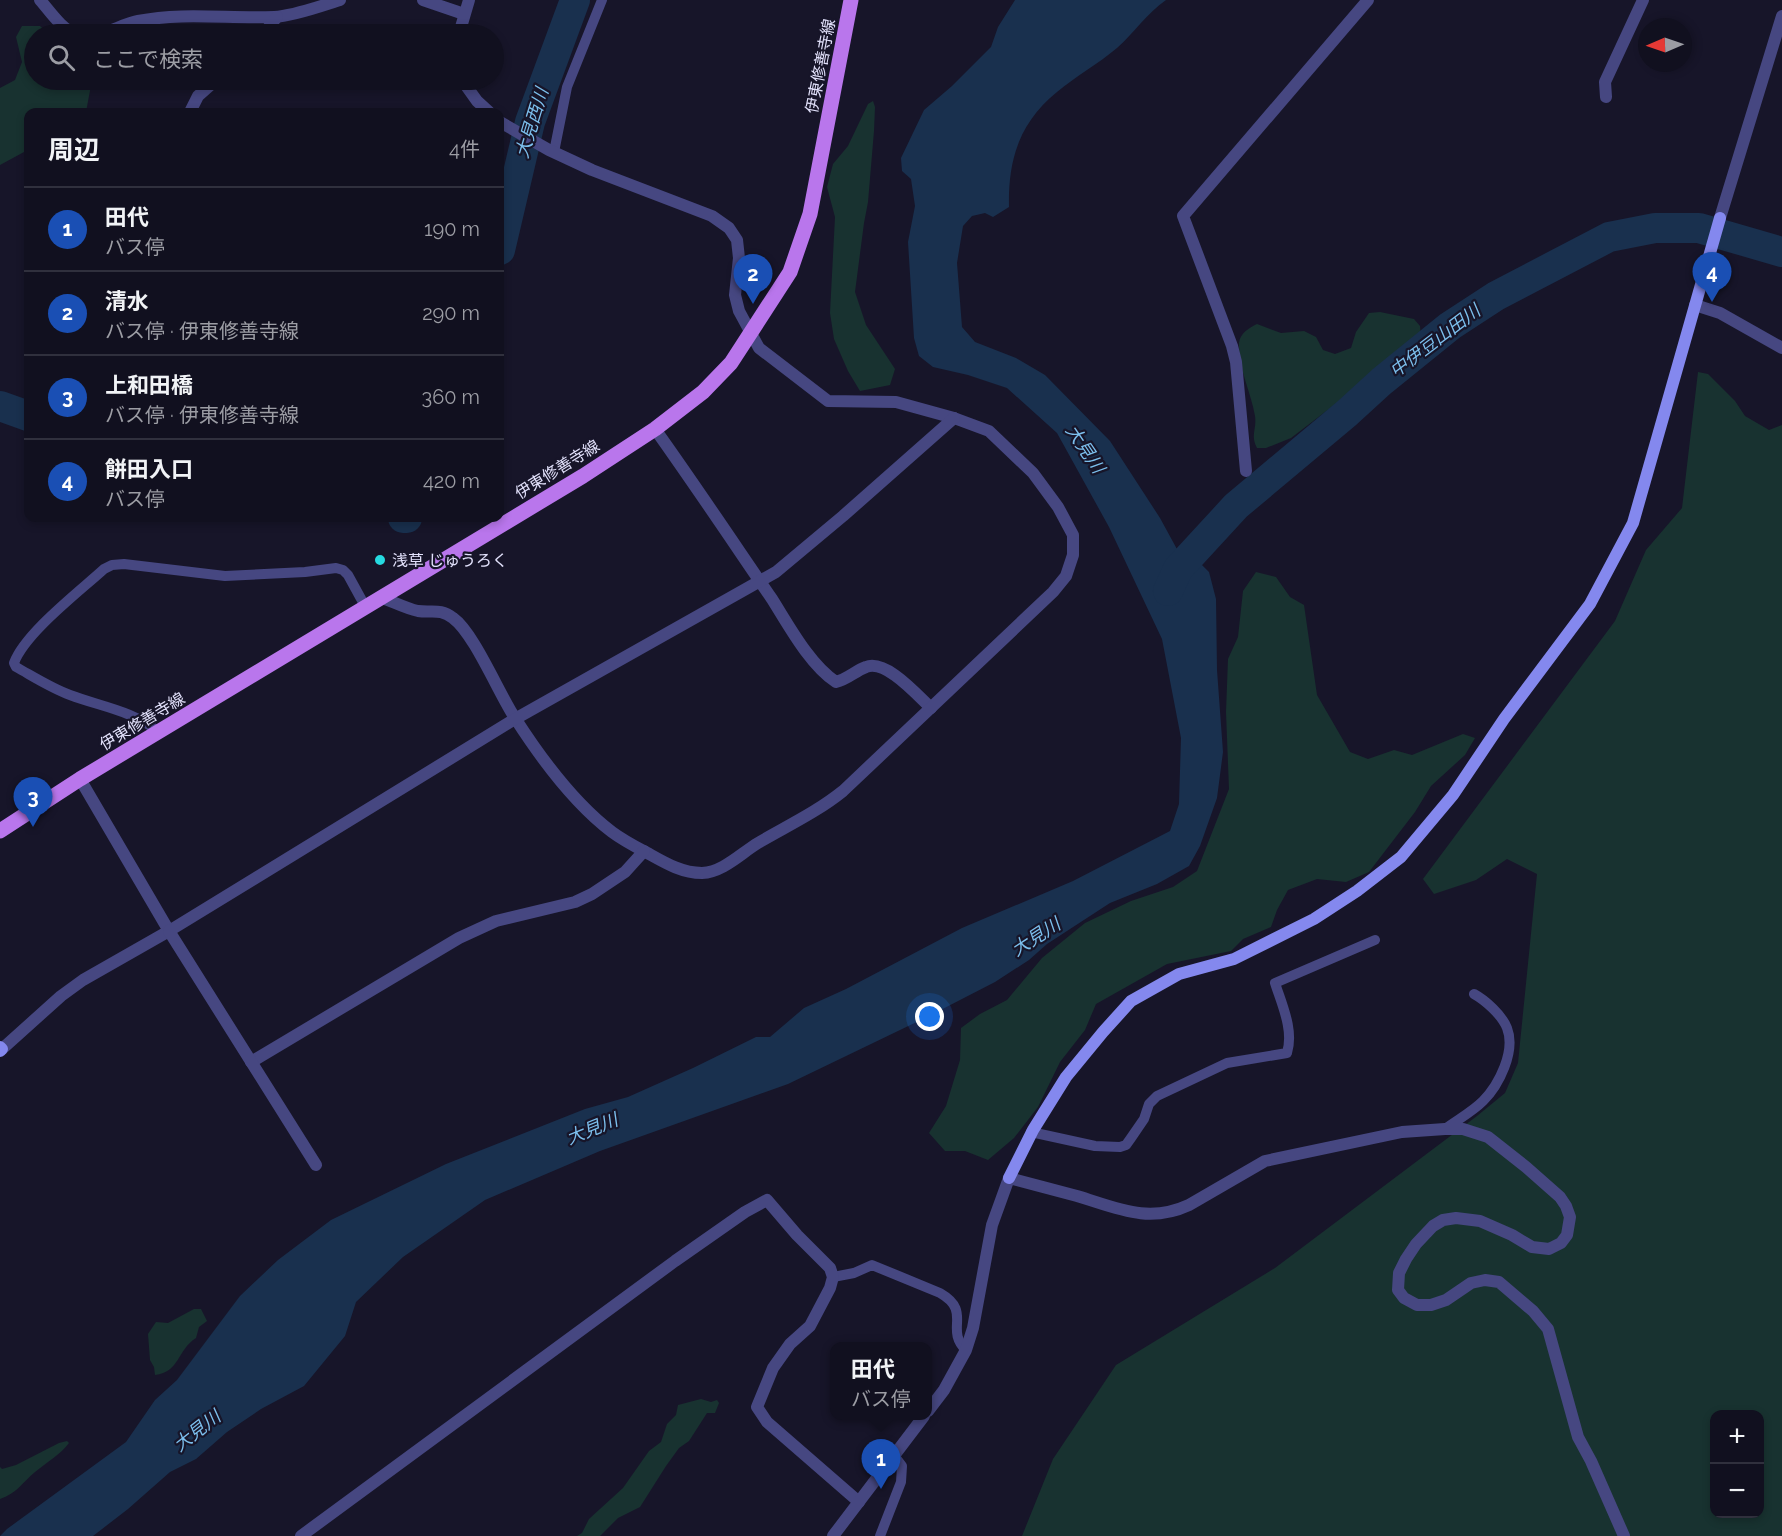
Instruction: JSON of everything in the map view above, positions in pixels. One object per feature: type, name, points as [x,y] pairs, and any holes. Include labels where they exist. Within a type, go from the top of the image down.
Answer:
[{"type":"main road","name":"伊東修善寺線","points":[[0,831],[365,606],[583,476],[655,429],[703,392],[732,363],[790,272],[810,214],[851,0]]},
{"type":"street","points":[[40,0],[62,24]]},
{"type":"street","points":[[128,24],[171,17],[277,17],[340,0]]},
{"type":"street","points":[[423,0],[464,14]]},
{"type":"street","points":[[462,24],[469,0]]},
{"type":"street","points":[[1246,471],[1234,354],[1183,216],[1368,0]]},
{"type":"street","points":[[1606,96],[1605,82],[1643,0]]},
{"type":"street","points":[[271,24],[277,17]]},
{"type":"street","points":[[932,1405],[944,1390],[966,1350],[973,1328],[992,1225],[1009,1178],[1031,1132],[1066,1077],[1102,1032],[1131,1001],[1179,974],[1234,959],[1314,919],[1357,891],[1401,856],[1453,795],[1504,719],[1590,604],[1633,523],[1720,218],[1781,19]]},
{"type":"street","points":[[192,108],[198,96],[205,90]]},
{"type":"street","points":[[469,90],[485,108]]},
{"type":"street","points":[[380,597],[419,611],[437,610],[454,618],[473,644],[515,719],[560,780],[613,833],[672,866],[686,871],[714,871],[756,844],[824,807],[1053,592],[1066,576],[1073,555],[1073,535],[1058,507],[1033,473],[989,431],[954,418],[896,402],[828,401],[759,348],[739,311],[735,295],[739,258],[737,240],[729,228],[712,216],[592,170],[504,126]]},
{"type":"street","points":[[1695,305],[1720,313],[1782,348]]},
{"type":"street","points":[[1,1049],[60,996],[83,980],[169,931],[515,719],[776,572],[954,418]]},
{"type":"street","points":[[655,429],[705,499],[804,648],[829,677],[836,682],[845,680],[867,667],[880,666],[889,671],[931,708]]},
{"type":"street","points":[[80,780],[169,931],[316,1165]]},
{"type":"street","points":[[251,1062],[459,938],[496,921],[575,902],[592,894],[625,872],[644,851]]},
{"type":"street","points":[[1009,1178],[1136,1214],[1159,1214],[1176,1211],[1189,1205],[1265,1161],[1402,1132],[1463,1129],[1488,1137],[1560,1197],[1570,1216],[1567,1235],[1561,1243],[1549,1249],[1532,1247],[1512,1234],[1480,1221],[1456,1218],[1443,1220],[1433,1226],[1406,1259],[1400,1274],[1398,1290],[1404,1298],[1417,1305],[1431,1305],[1446,1300],[1471,1283],[1485,1280],[1498,1282],[1512,1291],[1533,1311],[1548,1329],[1578,1437],[1624,1536]]},
{"type":"street","points":[[301,1536],[675,1261],[767,1200],[830,1268],[833,1277],[815,1318],[779,1358],[760,1394],[757,1407],[767,1422],[859,1502]]},
{"type":"street","points":[[833,1536],[921,1420]]},
{"type":"lane","points":[[552,151],[567,87],[602,0]]},
{"type":"lane","points":[[159,732],[142,719],[69,695],[50,686],[16,667],[14,663],[17,654],[38,630],[104,569],[112,565],[124,564],[225,576],[336,568],[348,575],[365,606]]},
{"type":"lane","points":[[1031,1132],[1095,1146],[1120,1147],[1126,1145],[1144,1119],[1149,1104],[1157,1096],[1227,1063],[1287,1053],[1287,1019],[1275,983],[1375,940]]},
{"type":"lane","points":[[1444,1129],[1482,1102],[1494,1089],[1508,1055],[1507,1028],[1483,999],[1474,994]]},
{"type":"lane","points":[[833,1277],[854,1273],[872,1265],[940,1293],[948,1298],[957,1310],[958,1339],[966,1350]]},
{"type":"lane","points":[[880,1536],[901,1482],[902,1466],[893,1454]]},
{"type":"green space","points":[[24,26],[24,90],[90,90],[87,108],[24,108],[24,152],[0,165],[0,88],[15,80],[22,62],[16,37]]},
{"type":"green space","points":[[873,101],[874,131],[868,202],[855,292],[866,325],[895,369],[890,385],[860,391],[834,339],[830,313],[835,217],[827,187],[833,164],[848,146],[868,104]]},
{"type":"green space","points":[[1380,312],[1414,319],[1420,326],[1421,338],[1411,352],[1399,356],[1377,373],[1355,395],[1342,399],[1291,438],[1266,448],[1257,448],[1254,439],[1255,416],[1239,352],[1239,343],[1243,334],[1257,324],[1281,333],[1304,331],[1316,337],[1323,350],[1335,354],[1351,348],[1356,332],[1369,313]]},
{"type":"green space","points":[[1698,372],[1708,374],[1735,401],[1745,416],[1769,430],[1782,425],[1782,1536],[1022,1536],[1053,1459],[1116,1365],[1275,1268],[1505,1093],[1518,1063],[1537,874],[1507,859],[1476,880],[1434,894],[1423,879],[1615,621],[1646,550],[1682,508]]},
{"type":"green space","points":[[1256,572],[1276,577],[1290,597],[1304,605],[1317,695],[1350,752],[1368,759],[1394,750],[1412,755],[1463,734],[1475,738],[1465,755],[1431,786],[1415,812],[1369,872],[1346,882],[1317,879],[1288,890],[1271,927],[1243,939],[1231,951],[1167,964],[1096,1004],[1085,1030],[1060,1062],[1038,1107],[1014,1138],[988,1160],[965,1151],[945,1151],[929,1133],[946,1106],[960,1060],[961,1028],[980,1014],[1007,1000],[1042,958],[1085,923],[1131,901],[1173,887],[1197,871],[1229,789],[1226,712],[1228,659],[1238,637],[1243,591]]},
{"type":"green space","points":[[194,1309],[201,1309],[207,1321],[199,1327],[196,1338],[185,1348],[174,1365],[169,1370],[155,1375],[150,1360],[148,1334],[156,1322],[168,1323]]},
{"type":"green space","points":[[701,1399],[711,1402],[717,1400],[719,1403],[715,1413],[707,1413],[689,1441],[679,1448],[640,1507],[618,1518],[600,1536],[577,1536],[582,1533],[589,1519],[623,1488],[649,1451],[661,1442],[667,1424],[676,1415],[678,1405]]},
{"type":"green space","points":[[67,1441],[69,1443],[57,1455],[15,1491],[0,1499],[0,1467],[2,1469],[16,1465]]},
{"type":"water","name":"大見川","points":[[1015,0],[1166,0],[1117,48],[1057,92],[1033,116],[1018,144],[1014,158],[1009,207],[993,217],[985,213],[972,216],[963,226],[957,263],[962,327],[975,342],[1016,358],[1045,375],[1110,441],[1160,518],[1178,551],[1202,565],[1209,572],[1216,599],[1217,670],[1223,752],[1217,798],[1200,846],[1189,866],[1157,884],[1110,903],[1047,944],[1029,960],[995,982],[788,1084],[600,1151],[485,1200],[403,1257],[356,1302],[345,1336],[304,1386],[261,1409],[227,1432],[196,1459],[170,1472],[93,1536],[0,1536],[126,1442],[155,1400],[177,1380],[240,1296],[278,1260],[331,1220],[446,1164],[585,1109],[628,1097],[756,1037],[770,1037],[804,1008],[846,989],[962,928],[1073,881],[1170,831],[1179,804],[1181,738],[1162,639],[1109,527],[1057,433],[1007,388],[968,375],[933,367],[919,356],[914,338],[908,242],[915,206],[911,179],[902,171],[901,158],[924,110],[991,47],[998,27]]},
{"type":"waterway","name":"大見西川","points":[[504,233],[530,122],[575,0]]},
{"type":"waterway","name":"中伊豆山田川","points":[[1168,591],[1178,569],[1236,506],[1450,326],[1496,296],[1609,237],[1655,228],[1699,228],[1782,252]]},
{"type":"waterway","name":"大見西川","points":[[0,406],[24,415]]},
{"type":"place","name":"餅田入口","points":[[1712,302]]},
{"type":"place","name":"清水","points":[[753,304]]},
{"type":"place","name":"浅草 じゅうろく","points":[[380,560]]},
{"type":"place","name":"上和田橋","points":[[33,827]]},
{"type":"place","name":"田代","points":[[881,1489]]}]
